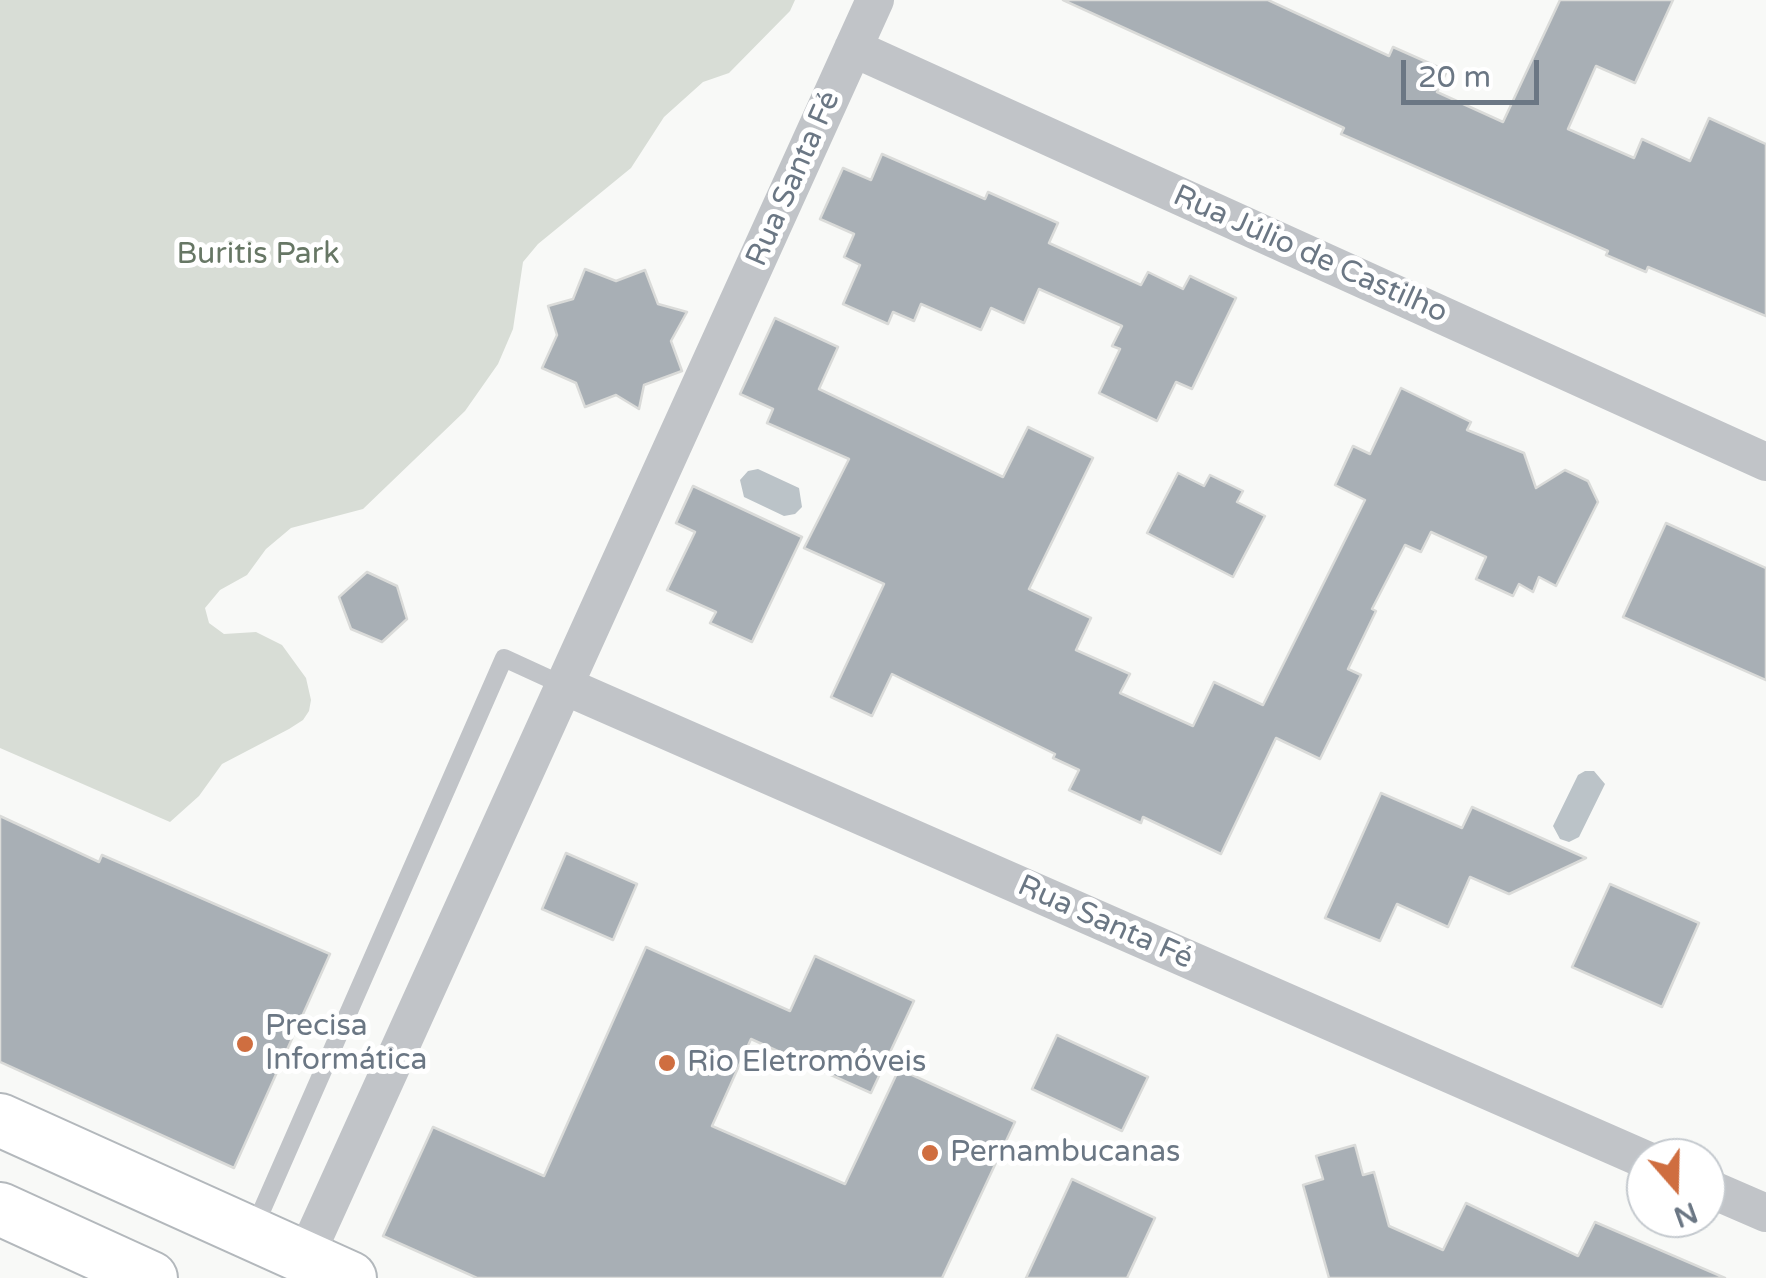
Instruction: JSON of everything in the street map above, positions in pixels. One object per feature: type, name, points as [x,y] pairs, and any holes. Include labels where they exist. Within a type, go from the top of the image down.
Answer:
[{"type":"main road","points":[[0,1120],[327,1268]]},
{"type":"main road","points":[[0,1209],[151,1278]]},
{"type":"street","name":"Rua Santa Fé","points":[[327,1268],[565,686],[875,0]]},
{"type":"street","name":"Rua Júlio de Castilho","points":[[853,48],[1766,462]]},
{"type":"street","name":"Rua Santa Fé","points":[[565,686],[1626,1151]]},
{"type":"street","points":[[1726,1195],[1766,1213]]},
{"type":"lane","points":[[252,1234],[504,658],[565,686]]},
{"type":"green space","name":"Buritis Park","points":[[0,0],[795,0],[790,11],[729,73],[703,82],[664,117],[631,168],[538,244],[523,262],[513,329],[498,364],[465,411],[363,509],[291,528],[266,549],[247,575],[220,590],[205,608],[209,623],[224,634],[256,632],[282,645],[306,678],[311,700],[303,720],[222,764],[199,796],[170,822],[0,748]]},
{"type":"shaded area","points":[[758,469],[799,488],[802,507],[795,514],[784,516],[744,497],[740,480],[748,471]]},
{"type":"shaded area","points":[[1594,771],[1605,784],[1579,837],[1569,842],[1560,839],[1553,826],[1578,775]]},
{"type":"building","points":[[1063,0],[1268,0],[1389,56],[1393,47],[1447,71],[1437,92],[1503,122],[1560,0],[1673,0],[1635,83],[1596,66],[1568,129],[1634,158],[1642,139],[1690,161],[1709,118],[1766,144],[1766,316],[1648,267],[1646,272],[1606,255],[1608,251],[1341,134],[1344,128]]},
{"type":"building","points":[[882,154],[985,199],[988,192],[1058,223],[1049,243],[1141,285],[1148,272],[1183,289],[1190,276],[1236,298],[1192,389],[1176,382],[1157,421],[1099,393],[1120,349],[1112,346],[1122,326],[1039,289],[1024,323],[991,308],[981,330],[921,304],[914,321],[893,312],[888,324],[843,304],[860,265],[844,257],[854,234],[820,219],[843,168],[871,180]]},
{"type":"building","points":[[585,269],[616,281],[645,270],[658,304],[687,312],[671,341],[682,371],[644,385],[639,409],[616,395],[585,407],[576,383],[542,368],[557,335],[548,306],[573,299]]},
{"type":"building","points":[[775,318],[838,347],[819,389],[1003,477],[1028,427],[1093,458],[1029,589],[1091,618],[1076,650],[1130,674],[1120,693],[1193,726],[1214,682],[1263,705],[1365,500],[1335,485],[1353,446],[1370,454],[1401,388],[1471,422],[1467,430],[1524,453],[1536,488],[1565,470],[1588,481],[1598,502],[1556,586],[1539,577],[1533,592],[1519,584],[1513,596],[1476,579],[1486,557],[1431,532],[1421,552],[1405,545],[1372,609],[1376,611],[1348,669],[1361,675],[1320,759],[1276,738],[1221,854],[1143,817],[1141,823],[1069,790],[1079,770],[1053,758],[1055,754],[892,674],[872,716],[831,697],[884,584],[804,548],[849,459],[767,423],[773,409],[740,394]]},
{"type":"building","points":[[1178,473],[1204,486],[1210,475],[1243,491],[1237,502],[1265,516],[1233,577],[1147,533]]},
{"type":"building","points":[[693,486],[802,537],[752,642],[710,623],[716,612],[667,590],[695,532],[676,523]]},
{"type":"building","points":[[1666,523],[1766,568],[1766,680],[1623,617]]},
{"type":"building","points":[[367,572],[397,586],[407,619],[382,642],[351,629],[339,597]]},
{"type":"building","points":[[1381,793],[1462,828],[1472,807],[1586,858],[1509,894],[1470,877],[1448,927],[1397,904],[1380,941],[1325,918]]},
{"type":"building","points":[[0,816],[99,862],[102,855],[330,954],[234,1168],[0,1062]]},
{"type":"building","points":[[566,853],[637,884],[613,940],[542,909]]},
{"type":"building","points":[[1610,884],[1699,923],[1662,1007],[1572,967]]},
{"type":"building","points":[[646,947],[790,1011],[815,956],[914,1001],[871,1093],[751,1039],[712,1126],[845,1184],[899,1069],[1015,1122],[942,1278],[477,1278],[383,1236],[433,1127],[544,1176]]},
{"type":"building","points":[[1057,1035],[1148,1077],[1122,1131],[1032,1089]]},
{"type":"building","points":[[1355,1145],[1363,1175],[1374,1172],[1389,1226],[1443,1250],[1466,1203],[1578,1256],[1595,1222],[1725,1278],[1329,1278],[1303,1185],[1323,1179],[1316,1156]]},
{"type":"building","points":[[1072,1179],[1155,1218],[1127,1278],[1026,1278]]},
{"type":"place","name":"Precisa Informática","points":[[245,1044]]},
{"type":"place","name":"Rio Eletromóveis","points":[[667,1063]]},
{"type":"place","name":"Pernambucanas","points":[[930,1153]]}]
